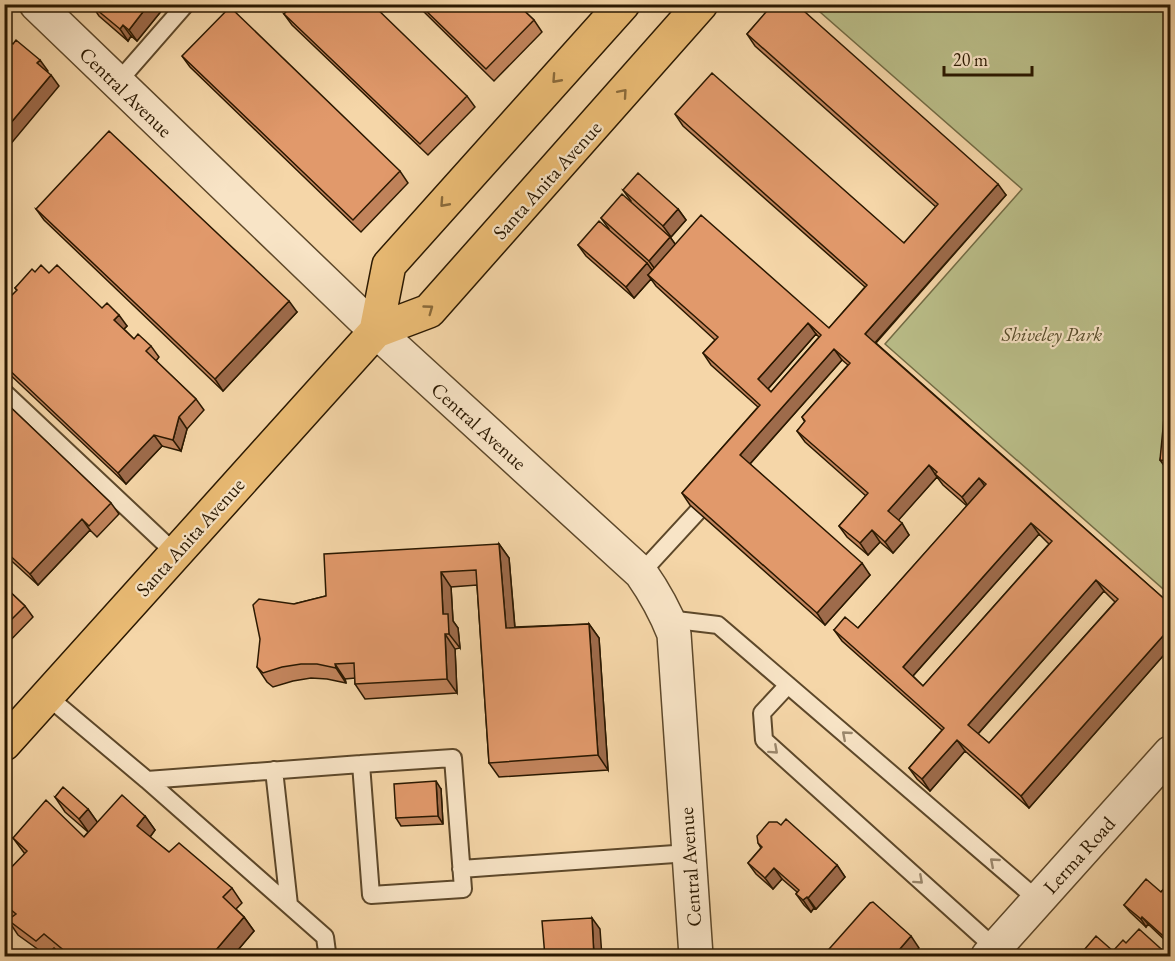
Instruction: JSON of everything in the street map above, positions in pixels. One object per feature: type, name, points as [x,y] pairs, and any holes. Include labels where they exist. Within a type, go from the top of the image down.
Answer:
[{"type":"main road","points":[[376,331],[389,265],[623,4]]},
{"type":"main road","name":"Santa Anita Avenue","points":[[4,744],[376,331],[429,311],[701,4]]},
{"type":"street","name":"Central Avenue","points":[[36,4],[376,331],[641,573],[660,602],[674,634],[696,957]]},
{"type":"street","name":"Lerma Road","points":[[991,952],[1170,753]]},
{"type":"lane","points":[[117,83],[186,4]]},
{"type":"lane","points":[[4,392],[175,553]]},
{"type":"lane","points":[[641,573],[719,488]]},
{"type":"lane","points":[[668,619],[718,625],[1038,900]]},
{"type":"lane","points":[[788,685],[762,713],[764,740],[991,952]]},
{"type":"lane","points":[[47,696],[147,780],[325,937],[327,952],[324,957]]},
{"type":"lane","points":[[147,780],[361,764],[453,758],[462,889],[371,896],[361,764]]},
{"type":"lane","points":[[274,771],[289,905]]},
{"type":"lane","points":[[461,869],[689,853]]},
{"type":"green space","name":"Shiveley Park","points":[[812,5],[1170,5],[1170,595],[885,344],[1022,189]]},
{"type":"building","points":[[149,4],[129,30],[123,25],[120,29],[91,5]]},
{"type":"building","points":[[293,4],[372,4],[467,96],[420,144],[284,14]]},
{"type":"building","points":[[419,4],[517,4],[534,20],[486,69]]},
{"type":"building","points":[[796,4],[998,184],[865,334],[1170,604],[1170,628],[1021,796],[957,740],[922,779],[909,768],[944,728],[834,630],[845,617],[858,628],[986,484],[979,478],[962,497],[935,474],[937,472],[929,465],[888,511],[902,523],[885,542],[872,530],[860,543],[839,526],[868,493],[797,431],[805,421],[802,417],[850,363],[834,349],[740,455],[862,563],[817,613],[682,493],[760,405],[703,353],[718,337],[648,275],[701,215],[829,328],[867,285],[675,114],[712,73],[904,243],[938,204],[747,34],[772,5]],"holes":[[[808,323],[821,335],[771,392],[758,379]],[[1031,523],[1052,541],[923,686],[903,667]],[[1096,580],[1118,599],[989,743],[968,725]]]},
{"type":"building","points":[[230,7],[400,171],[353,220],[182,56]]},
{"type":"building","points":[[4,37],[13,44],[16,40],[40,60],[37,63],[51,75],[4,131]]},
{"type":"building","points":[[109,131],[289,301],[215,379],[36,209]]},
{"type":"building","points":[[638,173],[678,209],[663,226],[623,190]]},
{"type":"building","points":[[622,194],[670,237],[649,261],[601,218]]},
{"type":"building","points":[[599,221],[647,263],[626,287],[578,245]]},
{"type":"building","points":[[41,265],[49,273],[57,265],[102,308],[107,303],[119,315],[114,320],[134,339],[138,334],[151,346],[146,351],[196,399],[179,417],[173,440],[154,435],[118,473],[4,365],[4,303],[32,269],[35,272]]},
{"type":"building","points":[[4,401],[111,503],[89,526],[82,519],[30,574],[4,550]]},
{"type":"building","points":[[1164,418],[1170,419],[1170,461],[1160,460]]},
{"type":"building","points":[[499,544],[506,628],[589,624],[598,755],[489,763],[476,570],[441,572],[443,614],[448,614],[449,634],[445,634],[447,679],[355,684],[354,663],[335,664],[336,668],[317,664],[301,664],[263,673],[257,667],[260,639],[253,605],[259,599],[294,604],[326,596],[324,554]]},
{"type":"building","points":[[4,586],[25,606],[4,627]]},
{"type":"building","points":[[436,781],[438,816],[396,818],[394,784]]},
{"type":"building","points":[[63,787],[88,809],[79,819],[55,797]]},
{"type":"building","points":[[122,795],[145,816],[137,826],[169,852],[179,843],[232,888],[223,897],[244,917],[210,957],[72,957],[44,934],[36,941],[8,920],[16,914],[4,904],[4,875],[27,851],[13,838],[46,800],[84,837]]},
{"type":"building","points":[[786,819],[837,865],[808,898],[803,900],[796,894],[799,890],[774,868],[765,878],[748,863],[762,847],[758,843],[757,836],[769,822],[777,822],[781,825]]},
{"type":"building","points":[[1146,879],[1161,892],[1170,882],[1170,942],[1142,917],[1141,919],[1124,905]]},
{"type":"building","points":[[873,902],[911,936],[893,957],[822,957],[870,903]]},
{"type":"building","points":[[592,918],[594,957],[545,957],[542,921]]},
{"type":"building","points":[[1139,929],[1170,957],[1078,957],[1096,936],[1113,951],[1123,940],[1126,943]]},
{"type":"building","points":[[16,951],[22,957],[12,957]]}]
